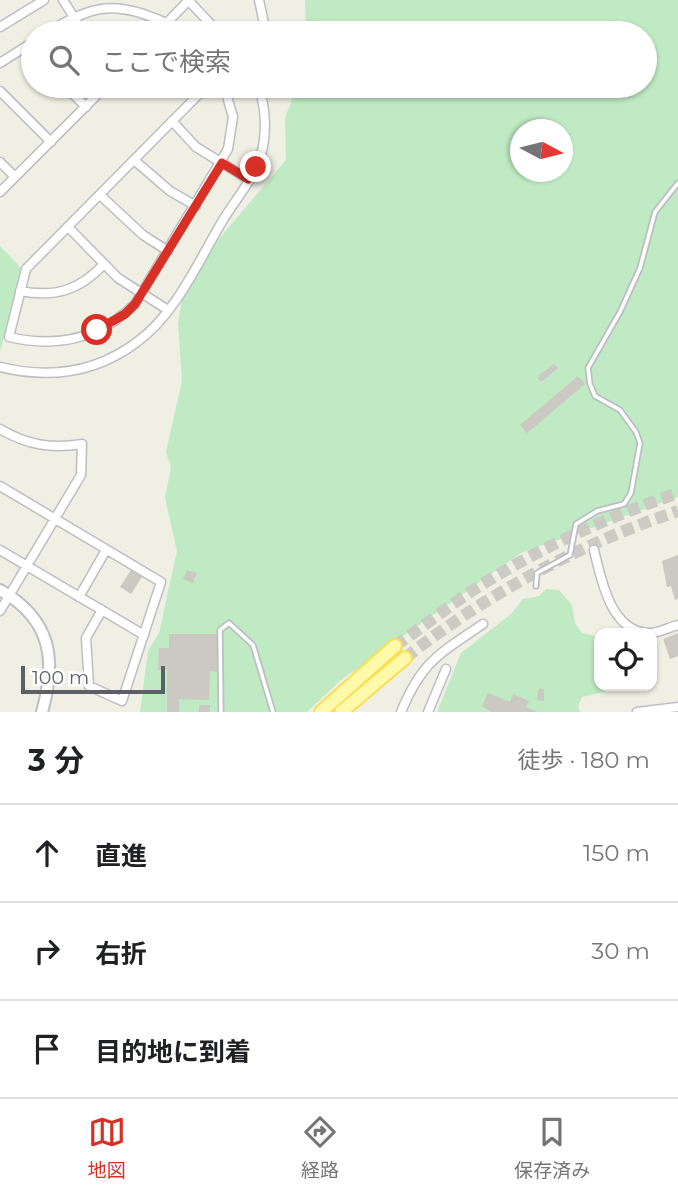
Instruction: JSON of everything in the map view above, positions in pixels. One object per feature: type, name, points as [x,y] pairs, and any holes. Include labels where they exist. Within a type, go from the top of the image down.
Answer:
[{"type":"main road","points":[[321,712],[395,646]]},
{"type":"main road","points":[[341,712],[405,658]]},
{"type":"street","points":[[0,27],[44,0]]},
{"type":"street","points":[[63,0],[75,21]]},
{"type":"street","points":[[168,21],[188,0],[208,21]]},
{"type":"street","points":[[259,0],[263,21]]},
{"type":"street","points":[[66,21],[93,7],[122,5],[148,13],[162,21]]},
{"type":"street","points":[[0,63],[21,51]]},
{"type":"street","points":[[0,91],[51,142]]},
{"type":"street","points":[[77,98],[86,107]]},
{"type":"street","points":[[0,192],[95,98]]},
{"type":"street","points":[[194,98],[26,269],[9,337],[43,344],[70,340],[97,330],[125,314],[142,293],[222,163],[233,133],[233,117],[227,98]]},
{"type":"street","points":[[0,367],[37,375],[58,374],[91,367],[136,343],[168,310],[259,160],[264,135],[261,98]]},
{"type":"street","points":[[172,121],[196,147],[248,179]]},
{"type":"street","points":[[134,160],[170,191],[196,206]]},
{"type":"street","points":[[0,162],[15,177]]},
{"type":"street","points":[[100,195],[143,235],[168,251]]},
{"type":"street","points":[[69,228],[104,264],[168,310]]},
{"type":"street","points":[[20,291],[39,295],[69,290],[83,283],[104,264]]},
{"type":"street","points":[[0,429],[21,441],[39,445],[82,444],[81,475],[28,567],[5,593],[0,611]]},
{"type":"street","points":[[0,486],[161,582],[122,701],[89,687],[86,638],[102,610]]},
{"type":"street","points":[[0,550],[144,635]]},
{"type":"street","points":[[79,597],[106,550]]},
{"type":"street","points":[[594,550],[607,602],[627,625],[650,633],[678,625]]},
{"type":"street","points":[[5,593],[37,622],[48,646],[50,675],[42,712]]},
{"type":"street","points":[[401,712],[419,673],[433,658],[482,624]]},
{"type":"street","points":[[428,712],[446,670]]},
{"type":"street","points":[[637,712],[678,707]]},
{"type":"lane","points":[[536,586],[537,573],[570,555],[576,524],[593,513],[624,504],[631,493],[639,448],[638,437],[620,410],[595,396],[588,368],[635,279],[655,212],[678,183]]},
{"type":"lane","points":[[221,712],[220,630],[229,623],[253,645],[273,712]]},
{"type":"green space","points":[[305,0],[678,0],[678,497],[521,553],[341,680],[307,712],[140,712],[148,651],[159,633],[177,551],[165,498],[171,467],[166,452],[182,381],[178,324],[184,287],[200,261],[286,160],[285,118],[292,98],[657,98],[657,21],[306,21]]},
{"type":"green space","points":[[0,246],[21,268],[0,352]]},
{"type":"green space","points":[[546,589],[559,590],[572,605],[575,623],[582,633],[594,636],[594,691],[607,691],[582,697],[578,706],[580,712],[437,712],[461,653],[511,614],[523,599],[539,596]]},
{"type":"building","points":[[554,364],[558,368],[541,382],[537,377]]},
{"type":"building","points":[[578,376],[585,384],[527,433],[520,425]]},
{"type":"building","points":[[678,555],[678,599],[675,600],[671,586],[667,587],[662,561]]},
{"type":"building","points":[[131,570],[142,577],[131,594],[120,587]]},
{"type":"building","points":[[187,570],[197,573],[193,583],[183,579]]},
{"type":"building","points":[[678,633],[678,656],[670,659],[663,639]]},
{"type":"building","points":[[169,634],[217,634],[217,672],[210,671],[209,700],[179,699],[179,712],[167,712],[167,670],[158,670],[159,648],[169,648]]},
{"type":"building","points":[[539,688],[544,689],[544,701],[537,700]]},
{"type":"building","points":[[488,693],[510,702],[513,694],[529,701],[526,707],[538,712],[491,712],[482,706]]},
{"type":"building","points":[[199,705],[210,705],[210,712],[199,712]]},
{"type":"tunnel","points":[[395,646],[468,594],[526,559],[626,512],[678,493]]},
{"type":"tunnel","points":[[405,658],[469,612],[535,573],[605,539],[678,511]]},
{"type":"route","points":[[97,330],[125,314],[135,304],[222,163],[248,179],[256,167]]}]
